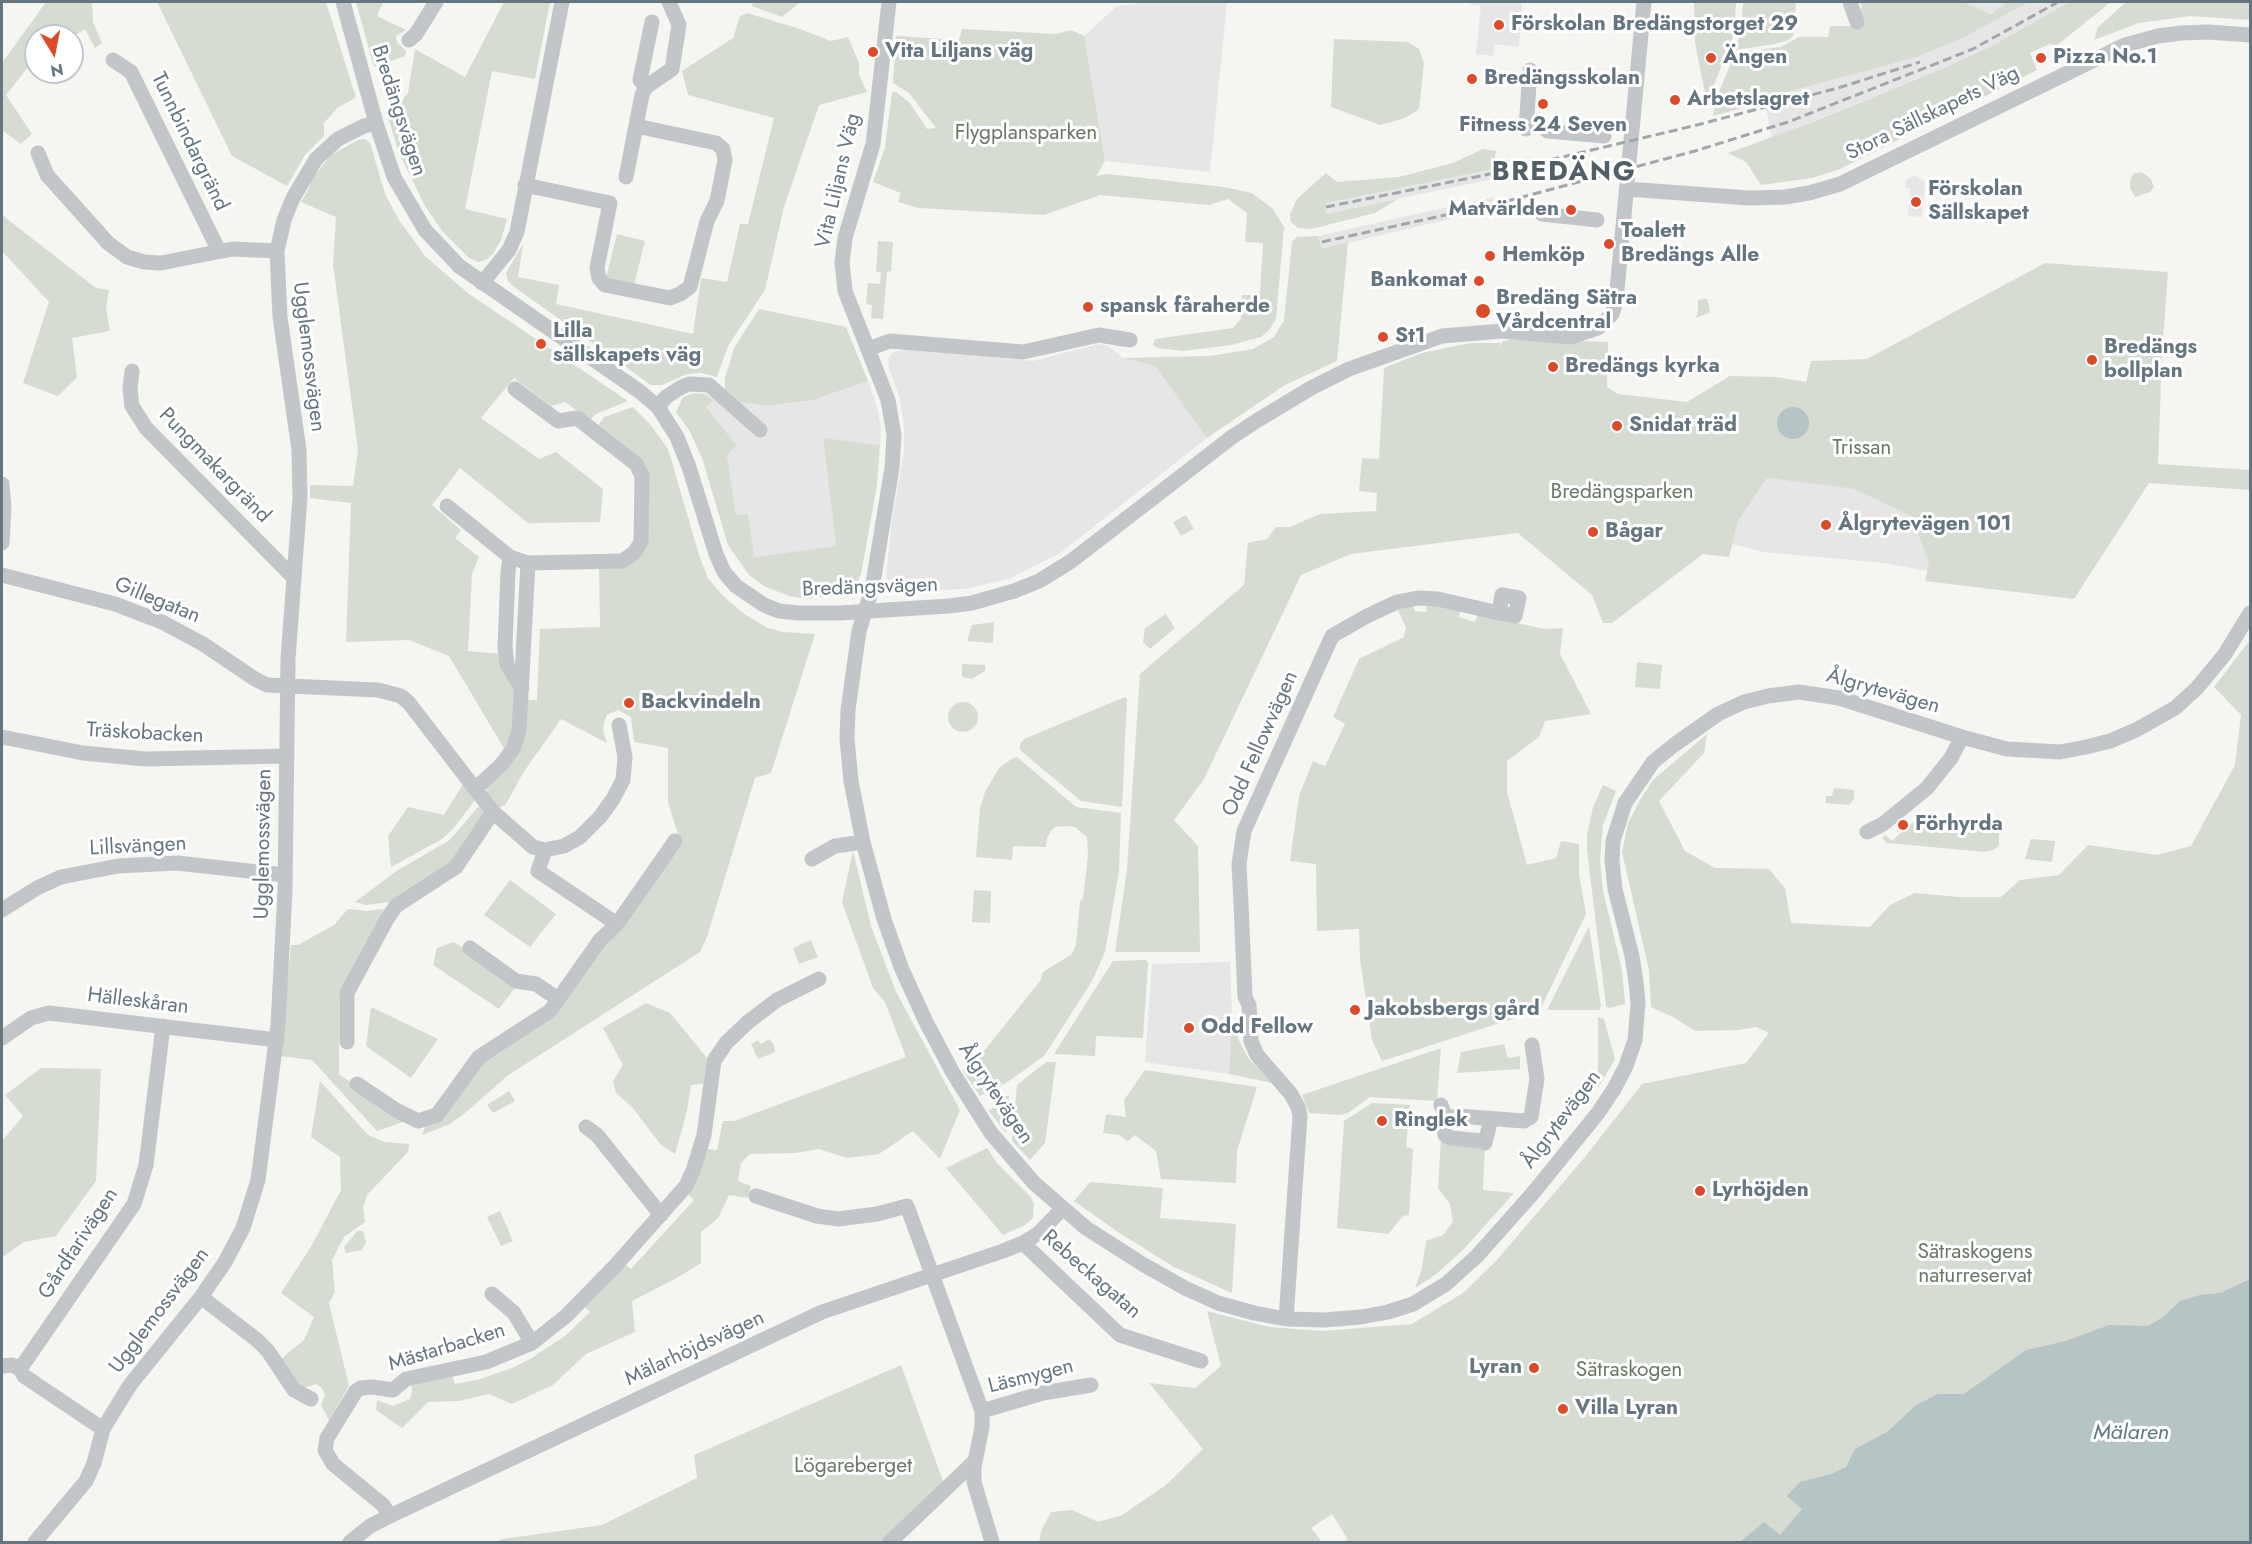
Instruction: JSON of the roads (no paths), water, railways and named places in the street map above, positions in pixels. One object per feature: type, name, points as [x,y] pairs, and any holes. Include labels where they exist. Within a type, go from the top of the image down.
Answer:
[{"type":"street","name":"Bredängsvägen","points":[[343,2],[376,123],[394,177],[414,214],[438,245],[459,266],[639,391],[658,407],[677,437],[724,572],[736,586],[764,605],[779,611],[799,613],[865,611],[972,603],[1004,595],[1034,583],[1070,562],[1232,437],[1277,407],[1349,369],[1442,336],[1502,331],[1571,337],[1598,328],[1612,314],[1616,301],[1627,189]]},
{"type":"street","points":[[409,40],[416,34],[436,2]]},
{"type":"street","points":[[482,283],[509,250],[517,232],[562,2]]},
{"type":"street","points":[[626,177],[642,95],[646,87],[672,69],[679,25],[669,2]]},
{"type":"street","name":"Vita Liljans Väg","points":[[865,611],[872,589],[894,448],[893,422],[888,400],[845,291],[842,262],[845,238],[873,144],[889,2]]},
{"type":"street","points":[[1627,189],[1644,2]]},
{"type":"street","points":[[1850,2],[1857,22]]},
{"type":"street","points":[[646,87],[640,81],[652,22]]},
{"type":"street","name":"Stora Sällskapets Väg","points":[[1627,189],[1749,198],[1785,197],[1809,193],[1840,183],[2125,45],[2158,36],[2182,33],[2250,35]]},
{"type":"street","name":"Tunnbindargränd","points":[[113,60],[131,72],[219,251]]},
{"type":"street","points":[[1526,129],[1530,69]]},
{"type":"street","name":"Ugglemossvägen","points":[[35,1542],[86,1481],[94,1463],[103,1429],[130,1385],[201,1297],[231,1252],[251,1206],[260,1168],[277,1040],[285,875],[287,687],[300,472],[296,422],[280,317],[277,251],[290,203],[316,159],[338,139],[364,126],[376,123]]},
{"type":"street","points":[[525,185],[610,203],[597,268],[599,278],[605,285],[670,298],[680,294],[690,287],[707,221],[717,201],[725,160],[723,149],[716,143],[636,126]]},
{"type":"street","points":[[1547,131],[1604,136]]},
{"type":"street","points":[[38,153],[47,175],[108,243],[127,257],[144,262],[161,263],[219,251],[244,249],[277,251]]},
{"type":"street","points":[[1541,219],[1597,224]]},
{"type":"street","points":[[868,349],[890,341],[1023,352],[1099,335],[1130,340]]},
{"type":"street","name":"Pungmakargränd","points":[[132,371],[130,397],[140,421],[294,579]]},
{"type":"street","points":[[658,407],[666,397],[689,384],[710,385],[760,430]]},
{"type":"street","points":[[447,506],[510,557],[528,563],[622,561],[634,553],[641,542],[642,476],[636,464],[577,418],[558,421],[515,389]]},
{"type":"street","points":[[2,484],[4,508],[2,543]]},
{"type":"street","points":[[510,557],[505,646],[507,665],[522,688]]},
{"type":"street","points":[[475,789],[501,765],[513,749],[519,731],[528,563]]},
{"type":"street","name":"Gillegatan","points":[[2,575],[115,604],[154,619],[203,644],[255,679],[267,685],[287,687]]},
{"type":"street","name":"Odd Fellowvägen","points":[[1286,1318],[1300,1116],[1291,1094],[1257,1055],[1251,1041],[1249,1005],[1245,997],[1240,904],[1239,864],[1244,831],[1332,636],[1397,602],[1418,598],[1438,600],[1498,614]]},
{"type":"street","name":"Ålgrytevägen","points":[[865,611],[859,631],[851,689],[848,739],[850,781],[863,842],[884,919],[901,967],[926,1022],[980,1117],[1009,1155],[1062,1209],[1105,1240],[1185,1288],[1218,1303],[1254,1313],[1324,1320],[1388,1312],[1413,1304],[1446,1284],[1477,1256],[1533,1193],[1598,1113],[1614,1089],[1626,1066],[1635,1040],[1638,1003],[1632,956],[1615,889],[1612,861],[1613,842],[1617,824],[1629,794],[1653,762],[1674,745],[1718,714],[1744,702],[1799,692],[1839,698],[1962,737],[2007,748],[2060,752],[2110,741],[2136,730],[2175,708],[2197,688],[2225,654],[2250,613]]},
{"type":"street","points":[[287,687],[378,690],[401,696],[409,703],[493,812],[532,847],[545,850],[564,846],[580,837],[600,817],[613,799],[623,780],[625,757],[619,725]]},
{"type":"street","name":"Träskobacken","points":[[2,737],[83,753],[130,758],[168,760],[287,756]]},
{"type":"street","points":[[1867,832],[1882,824],[1927,788],[1951,758],[1962,737]]},
{"type":"street","points":[[347,1042],[347,993],[387,919],[396,906],[456,867],[493,812]]},
{"type":"street","points":[[357,1084],[396,1110],[418,1121],[437,1115],[479,1058],[550,1011],[600,940],[617,924],[675,841]]},
{"type":"street","points":[[812,859],[835,846],[863,842]]},
{"type":"street","points":[[545,850],[538,871],[617,924]]},
{"type":"street","name":"Lillsvängen","points":[[2,910],[53,880],[108,867],[177,863],[285,875]]},
{"type":"street","points":[[470,948],[516,981],[536,984],[558,999]]},
{"type":"street","name":"Mästarbacken","points":[[390,1516],[383,1505],[333,1464],[325,1450],[327,1438],[356,1391],[372,1387],[393,1390],[405,1379],[486,1362],[532,1343],[566,1316],[686,1186],[704,1135],[714,1061],[726,1043],[748,1022],[784,996],[819,979]]},
{"type":"street","name":"Hälleskåran","points":[[2,1038],[31,1018],[49,1013],[277,1040]]},
{"type":"street","name":"Gårdfarivägen","points":[[20,1369],[134,1204],[146,1165],[163,1026]]},
{"type":"street","name":"Ålgrytevägen","points":[[1491,1119],[1485,1143],[1445,1135],[1444,1111],[1458,1116],[1491,1119],[1524,1121],[1531,1117],[1537,1079],[1532,1045]]},
{"type":"street","points":[[586,1126],[597,1136],[661,1215]]},
{"type":"street","points":[[756,1196],[831,1219],[852,1218],[907,1206],[982,1411],[982,1427],[975,1461],[976,1491],[992,1542]]},
{"type":"street","name":"Mälarhöjdsvägen","points":[[350,1542],[370,1526],[390,1516],[822,1312],[1023,1243],[1039,1233],[1062,1209]]},
{"type":"street","name":"Rebeckagatan","points":[[1023,1243],[1120,1335],[1201,1362]]},
{"type":"street","name":"Mästarbacken","points":[[492,1294],[514,1313],[532,1343]]},
{"type":"street","points":[[201,1297],[257,1340],[268,1351],[294,1390],[311,1398]]},
{"type":"street","points":[[2,1366],[12,1365],[20,1369],[24,1376],[103,1429]]},
{"type":"street","name":"Läsmygen","points":[[982,1411],[1043,1393],[1090,1385]]},
{"type":"street","points":[[890,1542],[975,1461]]},
{"type":"water","points":[[1793,407],[1804,412],[1809,423],[1804,434],[1793,439],[1782,434],[1777,423],[1782,412]]},
{"type":"water","name":"Mälaren","points":[[2250,1279],[2250,1542],[1740,1542],[1764,1522],[1780,1535],[1802,1509],[1787,1496],[1800,1482],[1831,1474],[1846,1467],[1855,1449],[1887,1432],[1916,1405],[1938,1394],[1964,1394],[2026,1350],[2066,1341],[2109,1325],[2148,1326],[2163,1317],[2180,1301],[2200,1295],[2220,1293]]},
{"type":"railway","points":[[1322,242],[1496,204],[1695,151],[1788,122],[1973,49],[2058,2]]},
{"type":"railway","points":[[1326,207],[1495,173],[1693,126],[1838,88],[1920,62]]},
{"type":"place","name":"Förskolan Bredängstorget 29","points":[[1499,25]]},
{"type":"place","name":"Vita Liljans väg","points":[[873,52]]},
{"type":"place","name":"Ängen","points":[[1711,58]]},
{"type":"place","name":"Pizza No.1","points":[[2041,58]]},
{"type":"place","name":"Bredängsskolan","points":[[1472,79]]},
{"type":"place","name":"Arbetslagret","points":[[1675,100]]},
{"type":"place","name":"Fitness 24 Seven","points":[[1543,104]]},
{"type":"place","name":"Förskolan Sällskapet","points":[[1916,202]]},
{"type":"place","name":"Matvärlden","points":[[1571,210]]},
{"type":"place","name":"Toalett Bredängs Alle","points":[[1609,244]]},
{"type":"place","name":"Hemköp","points":[[1490,256]]},
{"type":"place","name":"Bankomat","points":[[1479,281]]},
{"type":"place","name":"spansk fåraherde","points":[[1088,307]]},
{"type":"place","name":"Bredäng Sätra Vårdcentral","points":[[1483,311]]},
{"type":"place","name":"St1","points":[[1383,337]]},
{"type":"place","name":"Lilla sällskapets väg","points":[[541,344]]},
{"type":"place","name":"Bredängs bollplan","points":[[2092,360]]},
{"type":"place","name":"Bredängs kyrka","points":[[1553,367]]},
{"type":"place","name":"Snidat träd","points":[[1617,426]]},
{"type":"place","name":"Ålgrytevägen 101","points":[[1826,525]]},
{"type":"place","name":"Bågar","points":[[1593,532]]},
{"type":"place","name":"Backvindeln","points":[[629,703]]},
{"type":"place","name":"Förhyrda","points":[[1903,825]]},
{"type":"place","name":"Jakobsbergs gård","points":[[1355,1010]]},
{"type":"place","name":"Odd Fellow","points":[[1189,1028]]},
{"type":"place","name":"Ringlek","points":[[1382,1121]]},
{"type":"place","name":"Lyrhöjden","points":[[1700,1191]]},
{"type":"place","name":"Lyran","points":[[1534,1368]]},
{"type":"place","name":"Villa Lyran","points":[[1563,1409]]},
{"type":"district","name":"BREDÄNG","points":[[1564,173]]},
{"type":"park label","name":"Flygplansparken","points":[[1026,134]]},
{"type":"park label","name":"Trissan","points":[[1862,449]]},
{"type":"park label","name":"Bredängsparken","points":[[1622,493]]},
{"type":"park label","name":"Sätraskogens naturreservat","points":[[1975,1265]]},
{"type":"park label","name":"Sätraskogen","points":[[1629,1371]]},
{"type":"park label","name":"Lögareberget","points":[[853,1467]]}]
